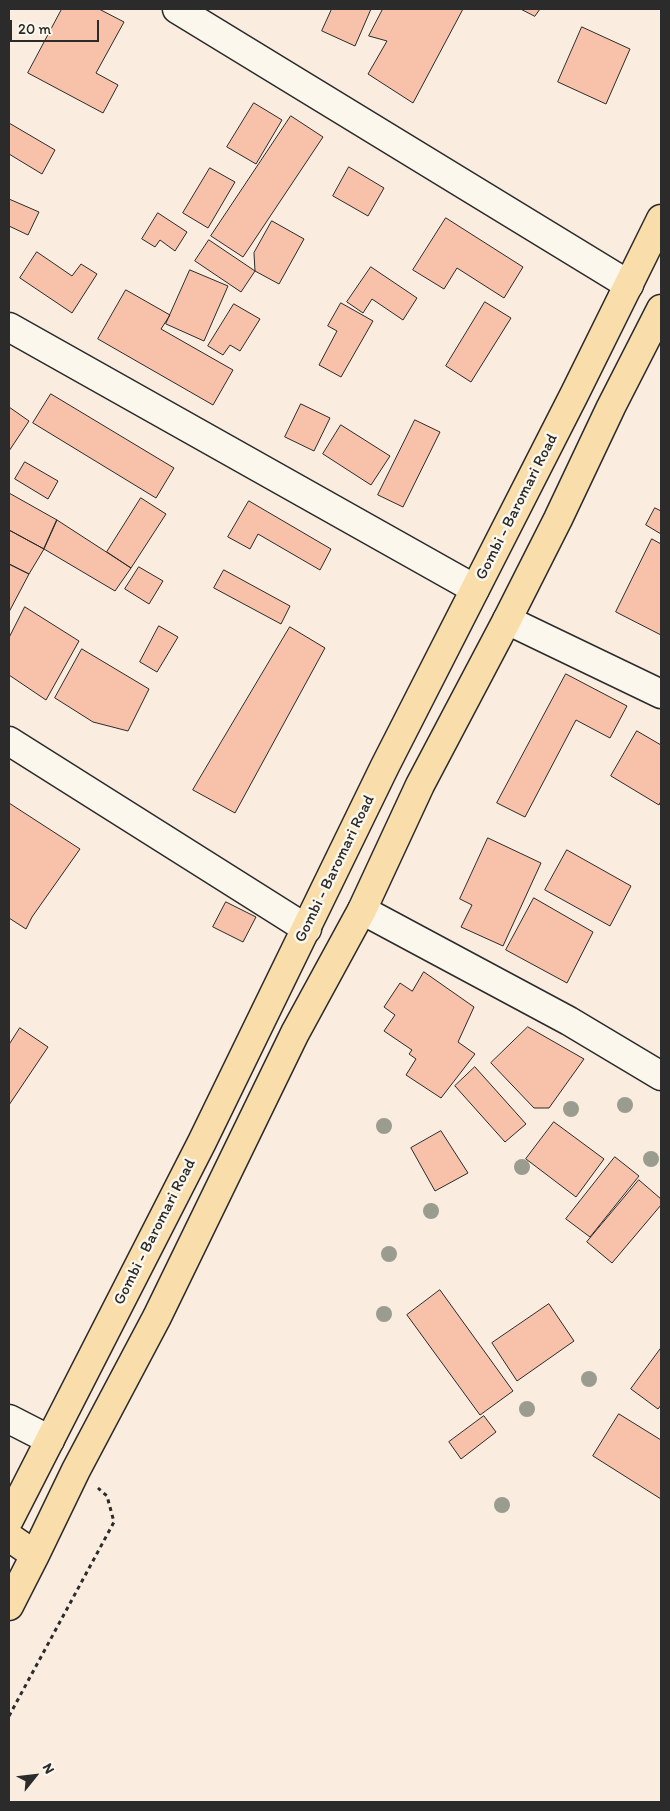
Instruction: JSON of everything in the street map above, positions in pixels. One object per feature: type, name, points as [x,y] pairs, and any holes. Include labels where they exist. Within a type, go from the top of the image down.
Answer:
[{"type":"main road","name":"Gombi - Baromari Road","points":[[9,1520],[202,1142],[385,766],[629,285],[661,218]]},
{"type":"main road","points":[[9,1606],[76,1470],[157,1317],[296,1033],[362,910],[420,785],[507,620],[661,309]]},
{"type":"main road","points":[[9,1537],[35,1555]]},
{"type":"street","points":[[177,9],[629,285]]},
{"type":"street","points":[[9,327],[474,589]]},
{"type":"street","points":[[507,620],[661,694]]},
{"type":"street","points":[[9,741],[307,929]]},
{"type":"street","points":[[362,910],[569,1021],[661,1076]]},
{"type":"street","points":[[9,1419],[50,1440]]},
{"type":"path","points":[[9,1716],[114,1522],[107,1496],[76,1470]]},
{"type":"building","points":[[62,9],[99,9],[124,22],[96,73],[118,85],[103,113],[28,73]]},
{"type":"building","points":[[332,9],[371,9],[355,46],[322,31]]},
{"type":"building","points":[[383,9],[463,9],[413,103],[368,74],[387,41],[369,36]]},
{"type":"building","points":[[521,9],[540,9],[535,16]]},
{"type":"building","points":[[582,27],[630,49],[606,104],[558,82]]},
{"type":"building","points":[[254,103],[282,120],[256,164],[227,147]]},
{"type":"building","points":[[291,116],[323,137],[243,257],[211,236]]},
{"type":"building","points":[[9,123],[55,150],[42,174],[9,154]]},
{"type":"building","points":[[349,167],[384,188],[368,216],[333,196]]},
{"type":"building","points":[[210,168],[235,182],[208,228],[183,213]]},
{"type":"building","points":[[9,199],[39,212],[28,235],[9,226]]},
{"type":"building","points":[[158,213],[187,232],[175,251],[160,240],[155,247],[142,239]]},
{"type":"building","points":[[446,218],[523,267],[504,298],[457,268],[444,289],[413,270]]},
{"type":"building","points":[[272,221],[304,239],[279,284],[255,271],[254,253]]},
{"type":"building","points":[[209,240],[255,271],[241,292],[195,261]]},
{"type":"building","points":[[37,252],[72,276],[81,264],[97,274],[72,313],[20,278]]},
{"type":"building","points":[[371,267],[417,298],[403,320],[372,299],[363,313],[347,302]]},
{"type":"building","points":[[190,270],[228,286],[204,341],[166,324]]},
{"type":"building","points":[[126,290],[170,315],[161,329],[233,370],[213,405],[98,339]]},
{"type":"building","points":[[485,302],[511,318],[471,382],[446,366]]},
{"type":"building","points":[[341,303],[373,321],[341,377],[319,365],[337,331],[328,326]]},
{"type":"building","points":[[234,304],[260,319],[240,351],[230,345],[223,355],[208,346]]},
{"type":"building","points":[[51,394],[174,468],[156,498],[33,423]]},
{"type":"building","points":[[301,404],[330,418],[314,451],[285,437]]},
{"type":"building","points":[[9,407],[29,421],[9,451]]},
{"type":"building","points":[[415,420],[440,432],[403,507],[378,495]]},
{"type":"building","points":[[341,425],[390,456],[371,485],[323,454]]},
{"type":"building","points":[[25,462],[58,481],[48,499],[15,479]]},
{"type":"building","points":[[9,493],[57,520],[44,549],[9,530]]},
{"type":"building","points":[[141,498],[166,514],[131,568],[107,552]]},
{"type":"building","points":[[249,501],[331,549],[320,570],[258,534],[250,549],[228,537]]},
{"type":"building","points":[[655,508],[661,511],[661,534],[646,525]]},
{"type":"building","points":[[57,520],[131,568],[115,591],[44,549]]},
{"type":"building","points":[[9,530],[44,549],[29,574],[9,564]]},
{"type":"building","points":[[652,539],[661,544],[661,635],[616,612]]},
{"type":"building","points":[[9,564],[29,574],[9,612]]},
{"type":"building","points":[[139,567],[163,581],[149,604],[125,589]]},
{"type":"building","points":[[224,570],[290,606],[281,624],[214,588]]},
{"type":"building","points":[[25,607],[79,641],[46,700],[9,675],[9,638]]},
{"type":"building","points":[[159,626],[178,637],[157,672],[140,662]]},
{"type":"building","points":[[290,627],[325,648],[235,813],[193,790]]},
{"type":"building","points":[[82,649],[149,689],[128,731],[93,722],[55,698]]},
{"type":"building","points":[[566,674],[627,706],[610,738],[576,720],[525,817],[497,803]]},
{"type":"building","points":[[637,731],[661,745],[661,801],[659,805],[611,776]]},
{"type":"building","points":[[9,803],[80,849],[32,917],[26,929],[9,918]]},
{"type":"building","points":[[488,838],[541,863],[503,946],[461,927],[472,905],[460,899]]},
{"type":"building","points":[[567,850],[631,886],[610,926],[545,890]]},
{"type":"building","points":[[534,898],[593,932],[567,983],[506,950]]},
{"type":"building","points":[[226,902],[256,917],[243,942],[213,927]]},
{"type":"building","points":[[424,972],[474,1007],[458,1042],[475,1054],[441,1098],[406,1075],[416,1059],[409,1054],[412,1050],[384,1031],[395,1015],[384,1007],[400,983],[412,991]]},
{"type":"building","points":[[528,1027],[584,1059],[549,1108],[534,1108],[491,1063]]},
{"type":"building","points":[[20,1028],[48,1047],[9,1105],[9,1045]]},
{"type":"building","points":[[475,1067],[526,1124],[505,1142],[455,1086]]},
{"type":"building","points":[[554,1122],[604,1159],[576,1197],[526,1159]]},
{"type":"building","points":[[441,1131],[468,1173],[435,1191],[411,1148]]},
{"type":"building","points":[[615,1157],[639,1176],[590,1237],[566,1219]]},
{"type":"building","points":[[639,1180],[661,1199],[661,1205],[612,1263],[587,1242]]},
{"type":"building","points":[[440,1290],[513,1391],[480,1415],[407,1315]]},
{"type":"building","points":[[549,1304],[574,1341],[517,1381],[492,1343]]},
{"type":"building","points":[[661,1348],[661,1405],[658,1409],[631,1389]]},
{"type":"building","points":[[619,1414],[661,1440],[661,1499],[593,1456]]},
{"type":"building","points":[[484,1416],[496,1432],[461,1459],[449,1442]]}]
